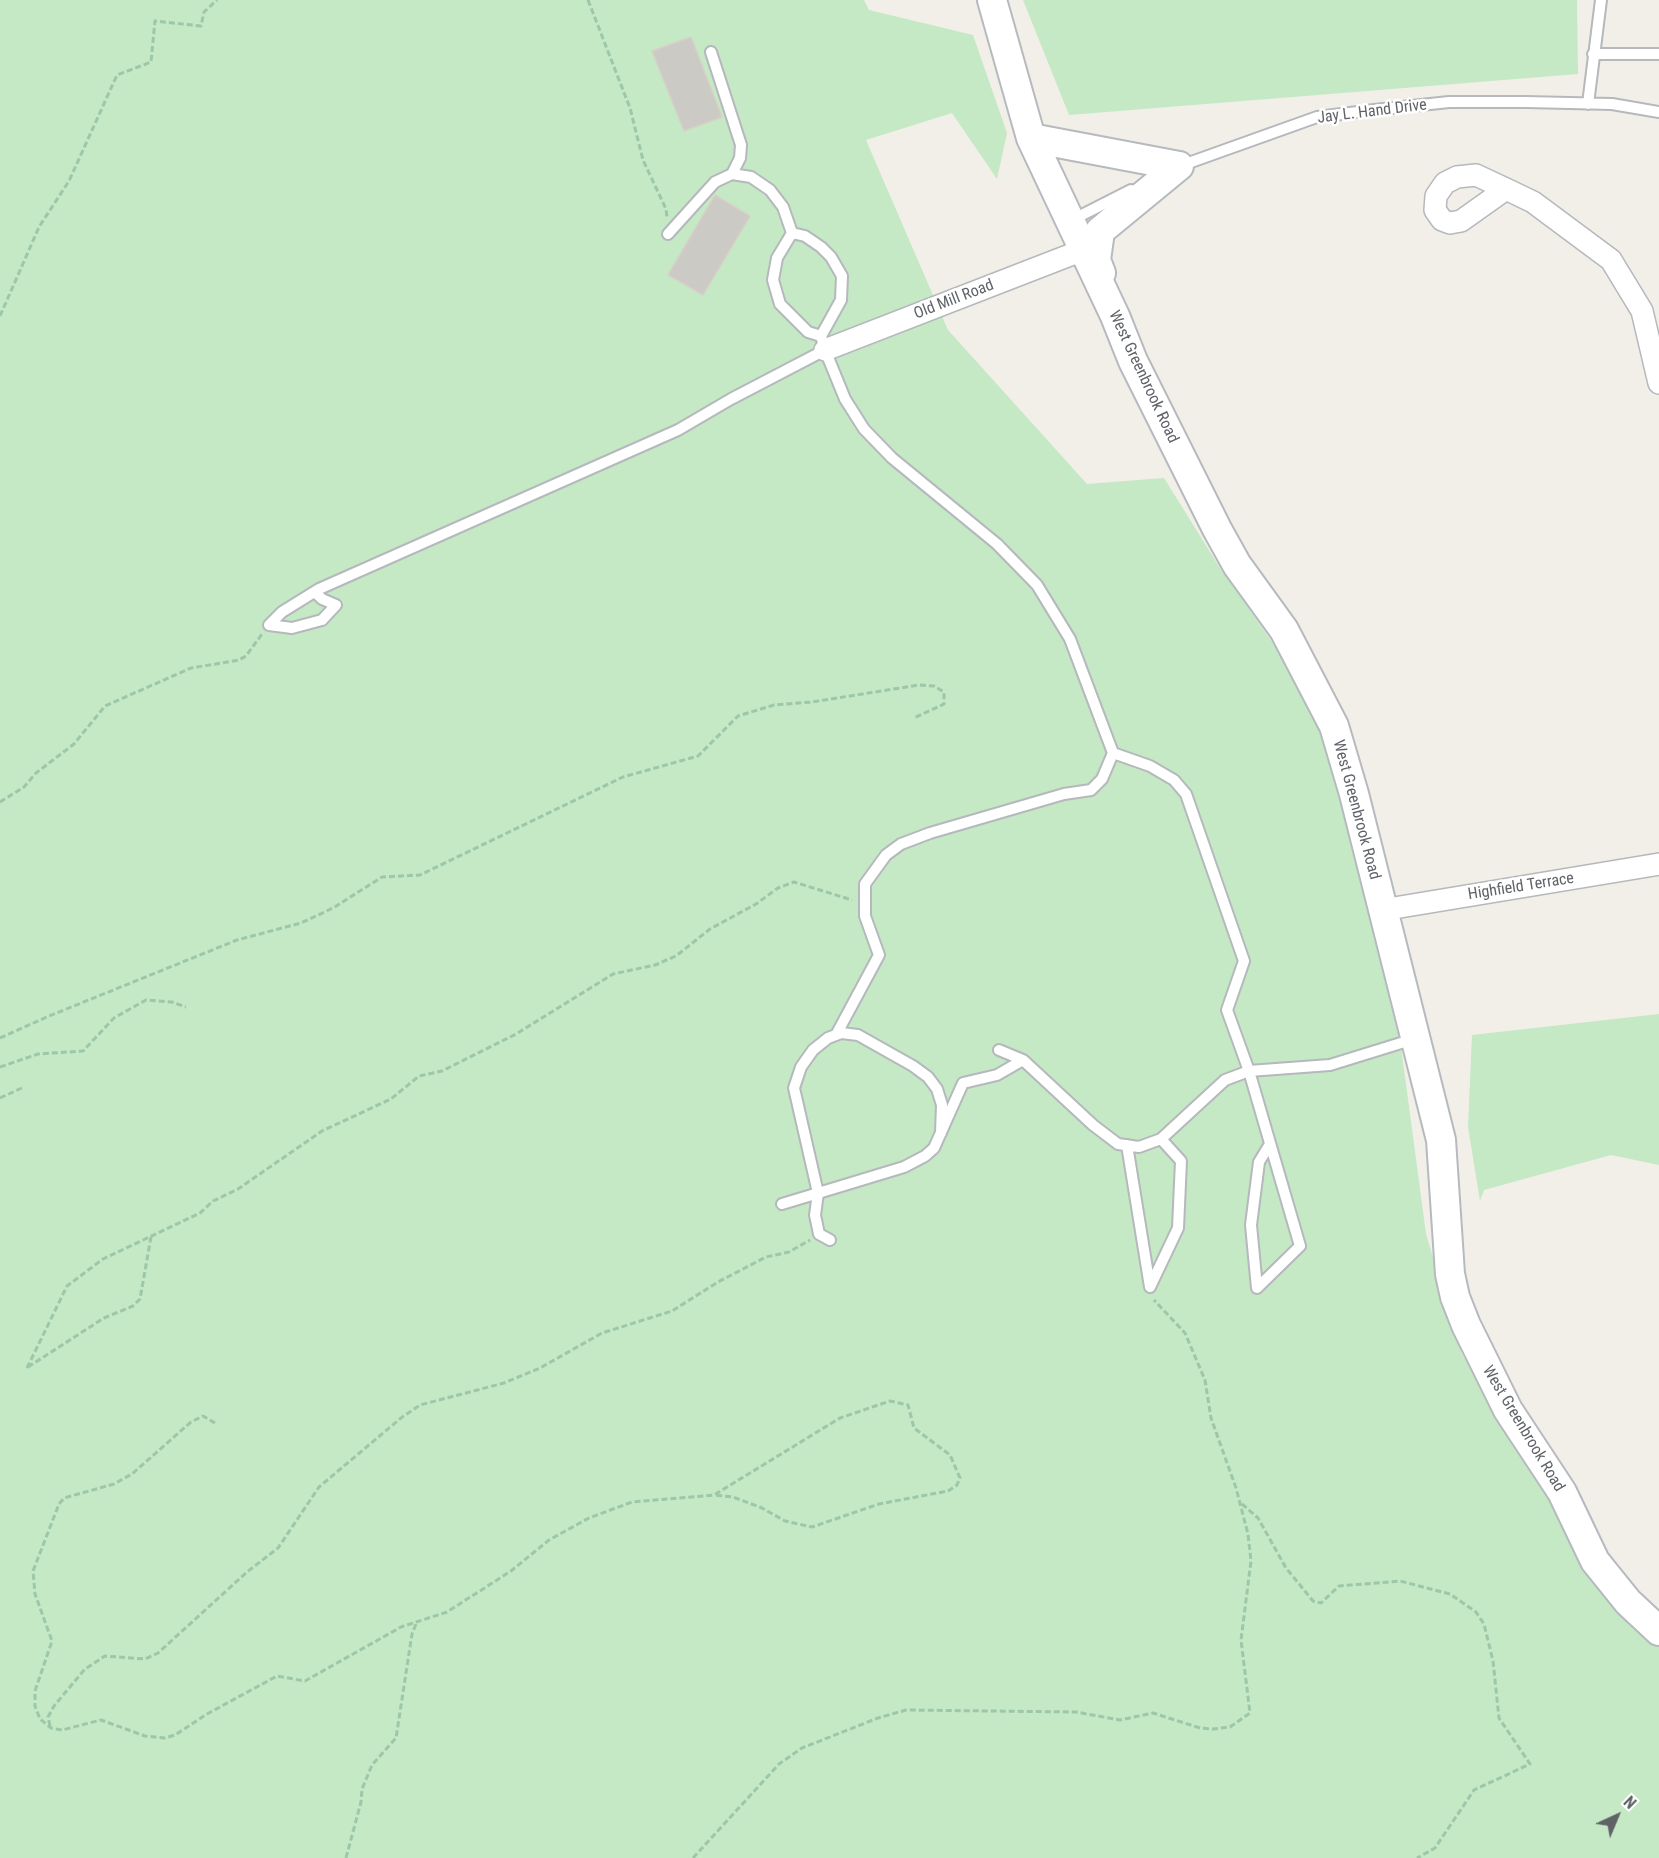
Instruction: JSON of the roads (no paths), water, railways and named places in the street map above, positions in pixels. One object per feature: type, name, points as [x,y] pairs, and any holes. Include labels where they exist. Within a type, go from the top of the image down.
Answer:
[{"type":"street","name":"West Greenbrook Road","points":[[992,0],[1031,138],[1115,316],[1133,361],[1237,565],[1284,630],[1325,704],[1354,794],[1444,1156],[1450,1274],[1455,1297],[1466,1325],[1508,1410],[1562,1492],[1595,1561],[1628,1602],[1659,1631]]},
{"type":"street","points":[[1031,138],[1179,166]]},
{"type":"street","points":[[1115,316],[1096,260],[1100,231],[1179,166]]},
{"type":"street","points":[[1506,189],[1533,202],[1611,260],[1642,311],[1659,383]]},
{"type":"street","name":"Old Mill Road","points":[[823,343],[1083,250]]},
{"type":"street","name":"Highfield Terrace","points":[[1382,910],[1659,864]]},
{"type":"lane","points":[[1587,104],[1601,0]]},
{"type":"lane","points":[[711,52],[741,145],[740,158],[732,174]]},
{"type":"lane","points":[[1593,54],[1659,54]]},
{"type":"lane","name":"Jay L. Hand Drive","points":[[1070,222],[1179,166],[1317,117],[1449,102],[1612,104],[1659,112]]},
{"type":"lane","points":[[668,234],[716,182],[732,174],[751,177],[770,190],[783,207],[792,233]]},
{"type":"lane","points":[[792,233],[777,258],[773,280],[780,304],[808,332],[823,343],[845,399],[864,429],[892,458],[997,544],[1037,585],[1070,639],[1113,753],[1102,779],[1091,790],[1064,794],[1013,808],[901,844],[886,855],[865,884],[865,916],[879,955],[836,1035],[813,1050],[801,1067],[794,1088],[818,1193],[815,1215],[819,1234],[830,1240]]},
{"type":"lane","points":[[319,589],[316,593],[336,605],[322,620],[292,628],[269,625],[289,607],[319,589],[678,430],[823,343],[841,300],[842,276],[831,257],[821,247],[805,236],[792,233]]},
{"type":"lane","points":[[1113,753],[1150,766],[1174,780],[1186,794],[1244,961],[1227,1010],[1249,1071],[1270,1143],[1300,1246],[1257,1288],[1251,1225],[1258,1162],[1270,1143]]},
{"type":"lane","points":[[836,1035],[858,1035],[928,1077],[938,1089],[942,1105],[941,1133]]},
{"type":"lane","points":[[999,1050],[1023,1060],[1093,1125],[1118,1144],[1139,1147],[1161,1139],[1225,1080],[1249,1071],[1330,1065],[1414,1039]]},
{"type":"lane","points":[[782,1204],[903,1167],[934,1148],[963,1083],[997,1075],[1023,1060]]},
{"type":"lane","points":[[1127,1145],[1150,1287],[1178,1228],[1181,1161],[1161,1139]]}]
